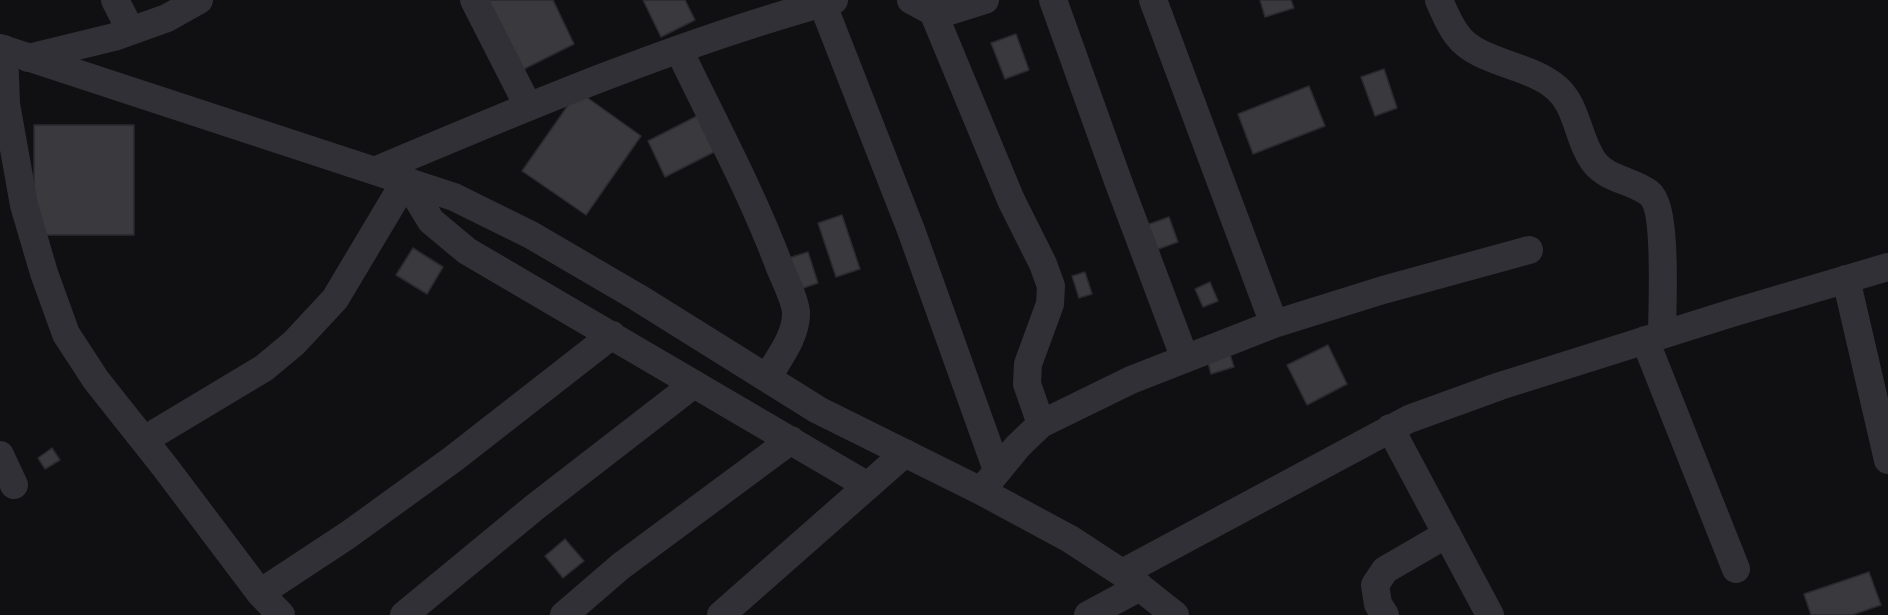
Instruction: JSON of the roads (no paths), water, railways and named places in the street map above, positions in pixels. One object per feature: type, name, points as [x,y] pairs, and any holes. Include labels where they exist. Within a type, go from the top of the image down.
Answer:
[{"type":"street","points":[[115,0],[131,31]]},
{"type":"street","points":[[11,52],[114,37],[167,18],[199,0]]},
{"type":"street","points":[[474,0],[528,106]]},
{"type":"street","points":[[922,6],[950,11],[985,0]]},
{"type":"street","points":[[1053,0],[1185,359]]},
{"type":"street","points":[[1153,0],[1274,324]]},
{"type":"street","points":[[1439,0],[1458,37],[1473,50],[1530,73],[1554,86],[1565,98],[1585,147],[1594,162],[1607,174],[1651,194],[1659,209],[1662,251],[1654,338],[1736,569]]},
{"type":"street","points":[[377,170],[528,106],[753,23],[826,1],[915,241],[989,481]]},
{"type":"street","points":[[922,6],[1043,264],[1051,286],[1050,304],[1028,364],[1027,384],[1041,424]]},
{"type":"street","points":[[679,50],[762,224],[796,311],[795,326],[788,343],[767,378]]},
{"type":"street","points":[[11,52],[454,197],[531,235],[638,297],[818,410],[904,453],[989,481],[1131,580],[1175,615]]},
{"type":"street","points":[[11,52],[6,104],[24,206],[44,273],[66,334],[96,380],[260,593],[281,615]]},
{"type":"street","points":[[144,440],[264,369],[294,343],[335,299],[406,180]]},
{"type":"street","points":[[406,180],[431,221],[467,250],[868,486]]},
{"type":"street","points":[[989,481],[1018,446],[1041,424],[1131,380],[1274,324],[1383,290],[1529,250]]},
{"type":"street","points":[[1088,615],[1131,580],[1409,419],[1500,386],[1888,267]]},
{"type":"street","points":[[1846,279],[1888,460]]},
{"type":"street","points":[[260,593],[348,535],[453,459],[612,335]]},
{"type":"street","points":[[404,615],[535,507],[694,384]]},
{"type":"street","points":[[1390,428],[1490,615]]},
{"type":"street","points":[[564,615],[621,566],[791,440]]},
{"type":"street","points":[[721,615],[904,453]]},
{"type":"street","points":[[0,455],[14,485]]},
{"type":"street","points":[[1384,615],[1378,604],[1376,585],[1385,570],[1447,534]]}]
